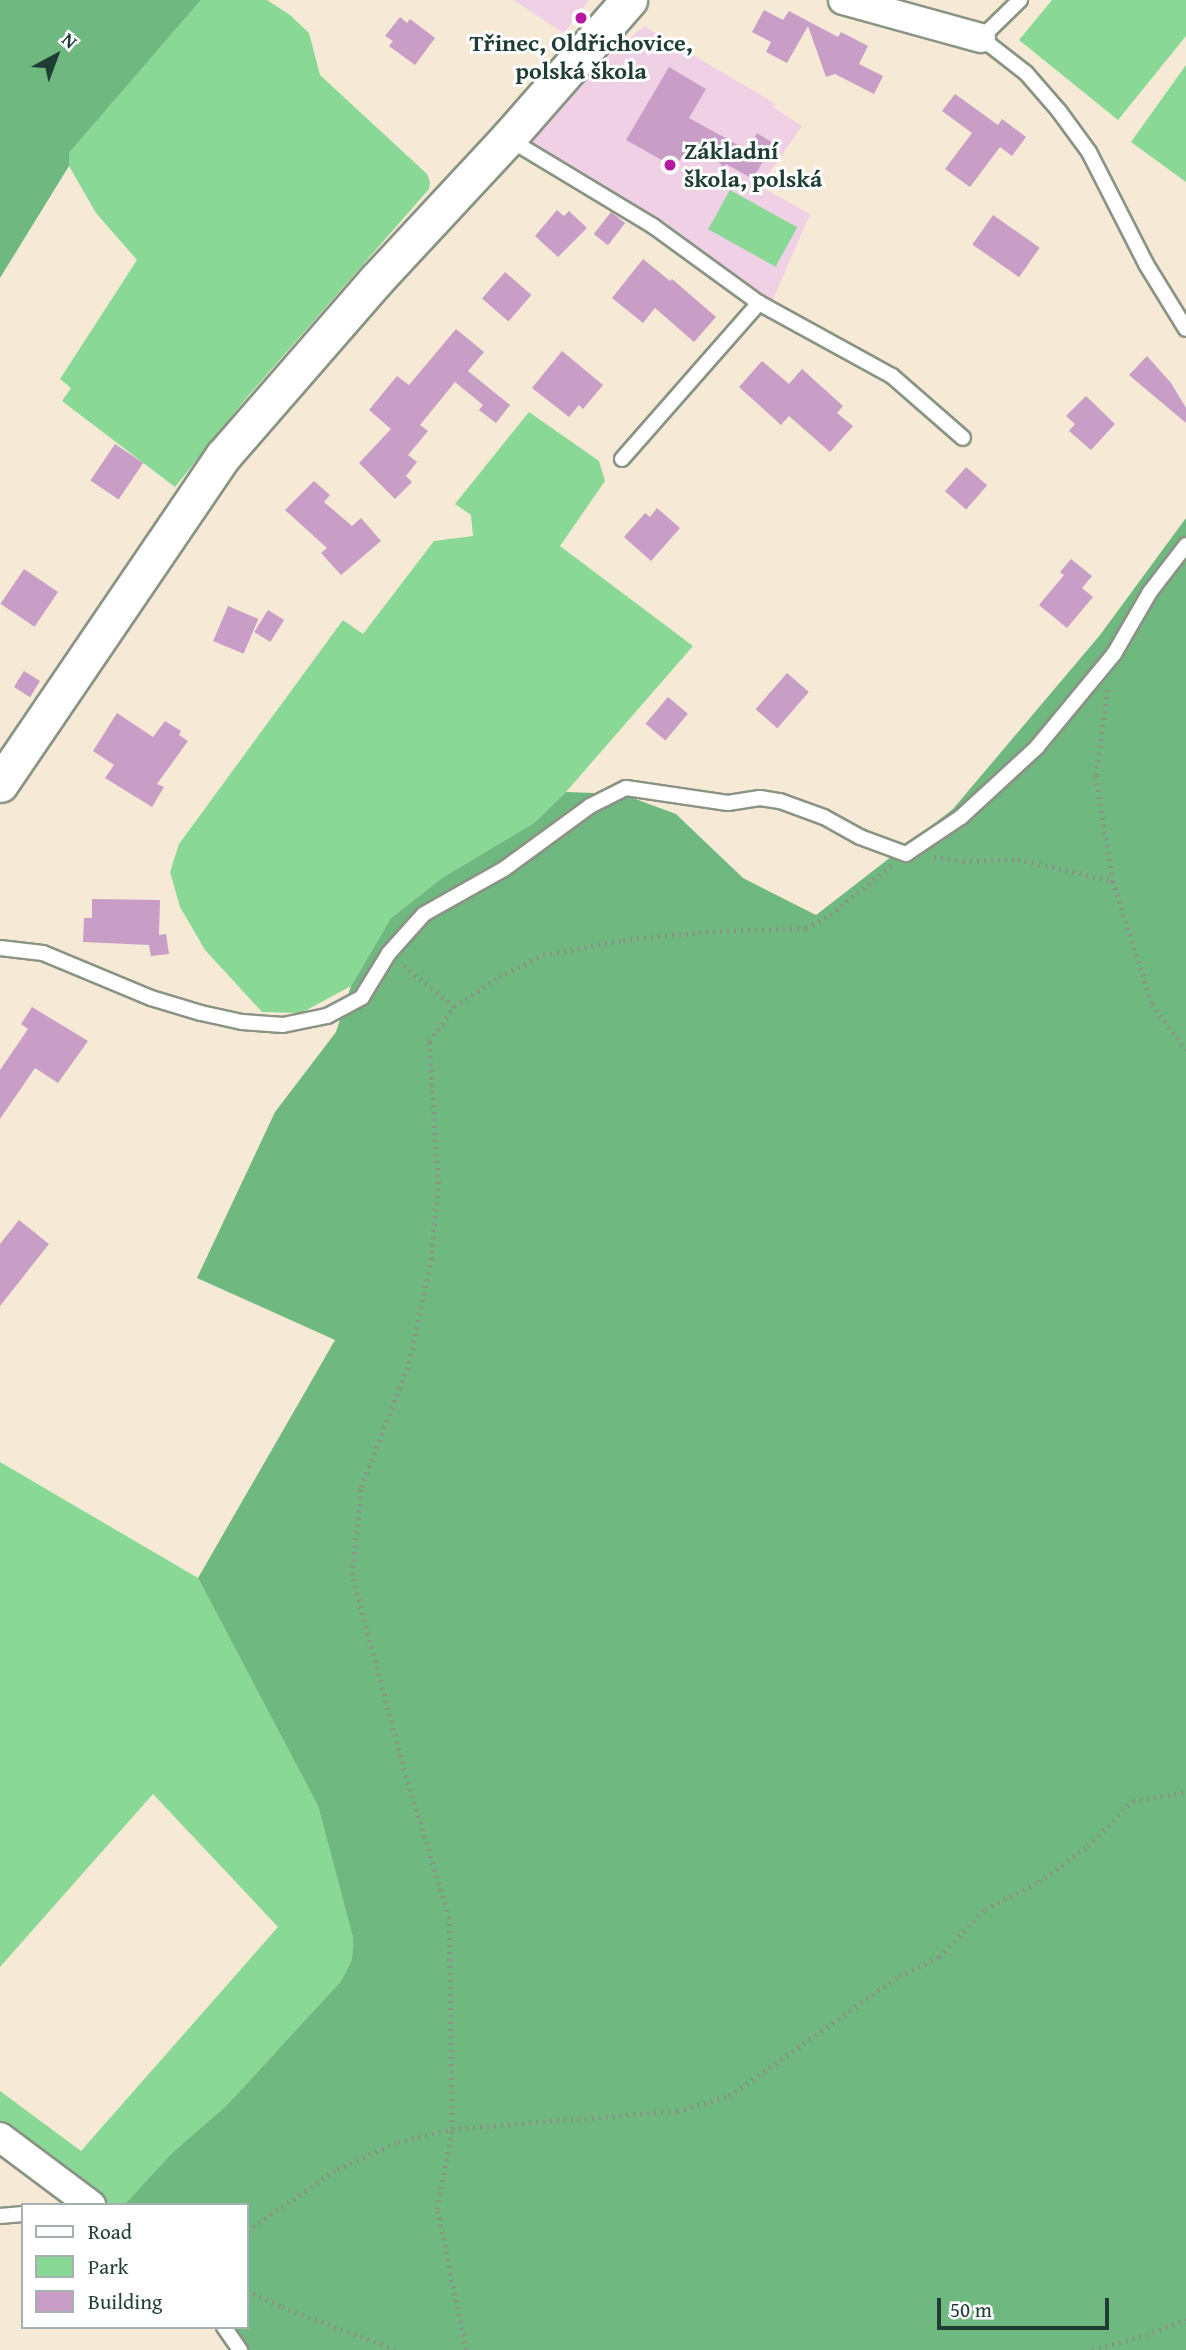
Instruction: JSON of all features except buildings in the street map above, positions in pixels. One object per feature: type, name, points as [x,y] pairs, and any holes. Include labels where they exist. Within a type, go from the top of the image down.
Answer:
[{"type":"street","points":[[0,784],[223,456],[376,280],[508,138],[629,0]]},
{"type":"street","points":[[843,0],[981,38]]},
{"type":"street","points":[[0,2137],[76,2201]]},
{"type":"lane","points":[[1020,0],[981,38],[1026,73],[1081,142],[1146,264],[1186,329]]},
{"type":"lane","points":[[508,138],[653,226],[760,303],[892,376],[963,438]]},
{"type":"lane","points":[[622,459],[760,303]]},
{"type":"lane","points":[[0,948],[43,953],[151,998],[201,1013],[242,1022],[283,1024],[327,1016],[362,997],[389,953],[424,915],[504,869],[590,806],[626,788],[728,803],[760,798],[780,801],[824,817],[860,837],[906,854],[961,817],[1037,747],[1114,654],[1150,592],[1186,545]]},
{"type":"lane","points":[[0,2216],[21,2214]]},
{"type":"lane","points":[[225,2329],[240,2350]]},
{"type":"path","points":[[1114,654],[1096,776],[1113,881],[1152,1004],[1186,1050]]},
{"type":"path","points":[[466,2350],[437,2209],[452,2129],[449,1918],[352,1575],[361,1487],[409,1363],[431,1260],[438,1184],[429,1041],[454,1007],[499,976],[543,955],[611,942],[699,932],[806,928],[830,915],[906,854],[963,861],[1018,859],[1113,881]]},
{"type":"path","points":[[389,953],[454,1007]]},
{"type":"path","points":[[248,2230],[337,2169],[398,2142],[452,2129],[677,2110],[729,2096],[899,1976],[939,1956],[985,1909],[1039,1882],[1088,1846],[1133,1801],[1186,1792]]},
{"type":"path","points":[[248,2290],[397,2350]]},
{"type":"path","points":[[1092,2350],[1146,2335],[1186,2319]]},
{"type":"shaded area","points":[[513,0],[589,0],[564,33]]},
{"type":"shaded area","name":"Základní škola, polská","points":[[644,26],[776,104],[774,108],[802,126],[760,186],[810,214],[772,302],[655,216],[529,144],[597,67]]},
{"type":"green space","points":[[0,0],[201,0],[69,153],[69,166],[0,278]]},
{"type":"green space","points":[[201,0],[267,0],[290,15],[309,33],[320,75],[427,174],[430,182],[429,189],[248,396],[175,487],[62,401],[71,388],[60,379],[137,260],[96,213],[69,166],[69,153]]},
{"type":"green space","points":[[1052,0],[1186,0],[1186,36],[1118,120],[1019,40]]},
{"type":"green space","points":[[1186,65],[1186,182],[1131,142]]},
{"type":"green space","points":[[730,190],[797,227],[776,267],[708,229]]},
{"type":"green space","points":[[529,412],[599,461],[605,481],[560,546],[693,646],[566,792],[534,823],[442,878],[391,918],[351,986],[301,1013],[262,1012],[205,950],[180,907],[170,872],[179,844],[343,620],[363,634],[434,541],[473,536],[471,515],[455,504]]},
{"type":"green space","points":[[1186,518],[1186,2350],[248,2350],[232,2329],[248,2329],[248,2203],[126,2203],[172,2153],[227,2105],[341,1981],[352,1959],[353,1938],[318,1806],[198,1578],[335,1340],[197,1278],[275,1112],[336,1032],[351,986],[391,918],[442,878],[534,823],[566,792],[622,794],[676,814],[743,878],[816,915],[953,809],[1100,635]]},
{"type":"green space","points":[[0,1462],[198,1578],[318,1806],[353,1938],[352,1959],[341,1981],[227,2105],[172,2153],[126,2203],[106,2203],[0,2127],[0,2091],[81,2151],[278,1927],[153,1794],[0,1967]]},
{"type":"place","name":"Třinec, Oldřichovice, polská škola","points":[[581,18]]},
{"type":"place","name":"Základní škola, polská","points":[[670,165]]}]
